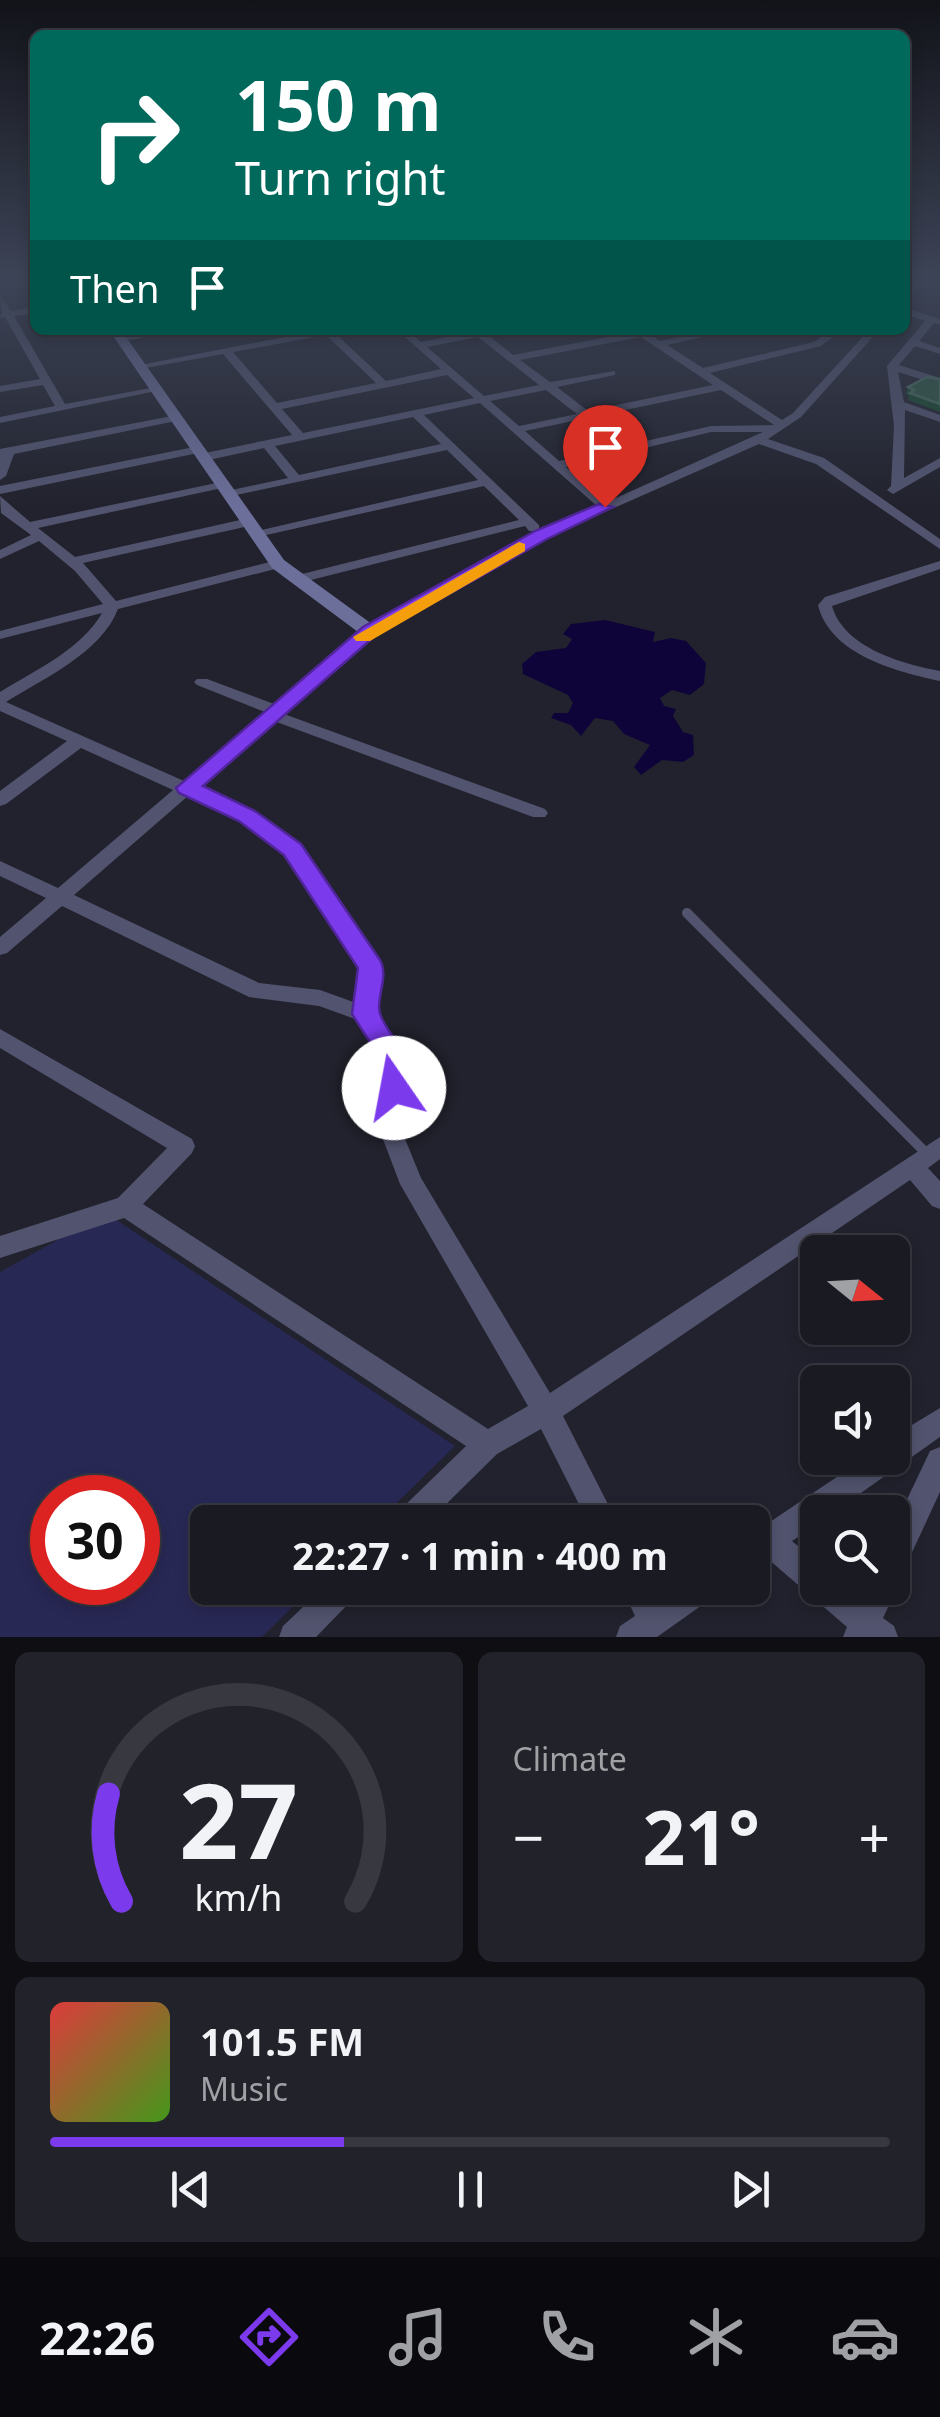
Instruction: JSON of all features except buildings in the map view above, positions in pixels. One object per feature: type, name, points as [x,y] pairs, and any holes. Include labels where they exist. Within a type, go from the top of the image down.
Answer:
[{"type":"street","points":[[29,354],[62,408]]},
{"type":"street","points":[[132,354],[278,564],[370,631]]},
{"type":"street","points":[[140,366],[202,354]]},
{"type":"street","points":[[230,354],[300,438]]},
{"type":"street","points":[[354,354],[383,384]]},
{"type":"street","points":[[430,354],[605,507]]},
{"type":"street","points":[[507,354],[586,415]]},
{"type":"street","points":[[512,358],[531,354]]},
{"type":"street","points":[[675,354],[779,427]]},
{"type":"street","points":[[701,372],[774,354]]},
{"type":"street","points":[[0,948],[370,631],[541,535],[759,440],[797,415],[852,354]]},
{"type":"street","points":[[892,366],[902,354]]},
{"type":"street","points":[[0,490],[300,438],[418,407],[432,410],[611,373],[598,364]]},
{"type":"street","points":[[892,366],[940,382]]},
{"type":"street","points":[[892,366],[900,405],[901,456],[896,488]]},
{"type":"street","points":[[274,407],[449,371]]},
{"type":"street","points":[[0,389],[46,380]]},
{"type":"street","points":[[399,381],[410,391]]},
{"type":"street","points":[[516,430],[724,386]]},
{"type":"street","points":[[0,420],[156,390]]},
{"type":"street","points":[[900,405],[940,419]]},
{"type":"street","points":[[418,407],[450,446],[541,535]]},
{"type":"street","points":[[0,476],[4,452],[176,418]]},
{"type":"street","points":[[557,465],[710,429],[779,427]]},
{"type":"street","points":[[759,440],[820,460],[939,543]]},
{"type":"street","points":[[267,444],[296,480]]},
{"type":"street","points":[[0,555],[35,531],[450,446]]},
{"type":"street","points":[[876,500],[940,462]]},
{"type":"street","points":[[72,562],[486,482]]},
{"type":"street","points":[[0,500],[5,510],[72,562],[112,606]]},
{"type":"street","points":[[299,579],[528,522]]},
{"type":"street","points":[[0,635],[278,564]]},
{"type":"street","points":[[940,565],[830,600],[825,605],[826,613],[846,637],[873,660],[940,676]]},
{"type":"street","points":[[112,606],[103,625],[0,702],[247,816],[293,850],[371,967],[365,1014]]},
{"type":"street","points":[[202,682],[539,813]]},
{"type":"street","points":[[0,800],[80,740]]},
{"type":"street","points":[[0,868],[256,991],[320,998],[365,1014],[390,1050],[392,1134],[412,1184],[546,1411],[595,1505]]},
{"type":"street","points":[[0,1038],[184,1146],[126,1206],[0,1247]]},
{"type":"street","points":[[425,1505],[487,1444],[546,1411],[927,1156],[940,1198]]},
{"type":"street","points":[[126,1206],[487,1444]]},
{"type":"street","points":[[910,1442],[940,1420]]},
{"type":"street","points":[[910,1525],[940,1461]]},
{"type":"street","points":[[770,1541],[863,1475]]},
{"type":"street","points":[[770,1553],[800,1571]]},
{"type":"street","points":[[294,1637],[327,1605]]},
{"type":"street","points":[[643,1629],[678,1605]]},
{"type":"street","points":[[841,1605],[869,1632],[877,1605]]},
{"type":"lane","points":[[687,913],[927,1156]]},
{"type":"shaded area","points":[[605,620],[655,632],[653,642],[671,638],[686,641],[706,663],[704,684],[690,695],[672,690],[660,698],[664,706],[676,709],[673,716],[683,732],[693,735],[694,755],[683,762],[662,760],[641,775],[634,767],[650,745],[624,734],[613,721],[595,718],[581,736],[571,725],[551,718],[554,713],[568,713],[573,703],[568,695],[523,674],[522,664],[536,652],[566,648],[572,639],[563,634],[571,624]]},
{"type":"shaded area","points":[[106,1213],[455,1446],[394,1505],[190,1505],[190,1605],[295,1605],[262,1637],[0,1637],[0,1272]]},
{"type":"slow traffic","points":[[363,637],[519,547]]},
{"type":"route","points":[[394,1088],[390,1050],[365,1014],[371,967],[293,850],[247,816],[187,788],[370,631],[541,535],[605,507]]}]
